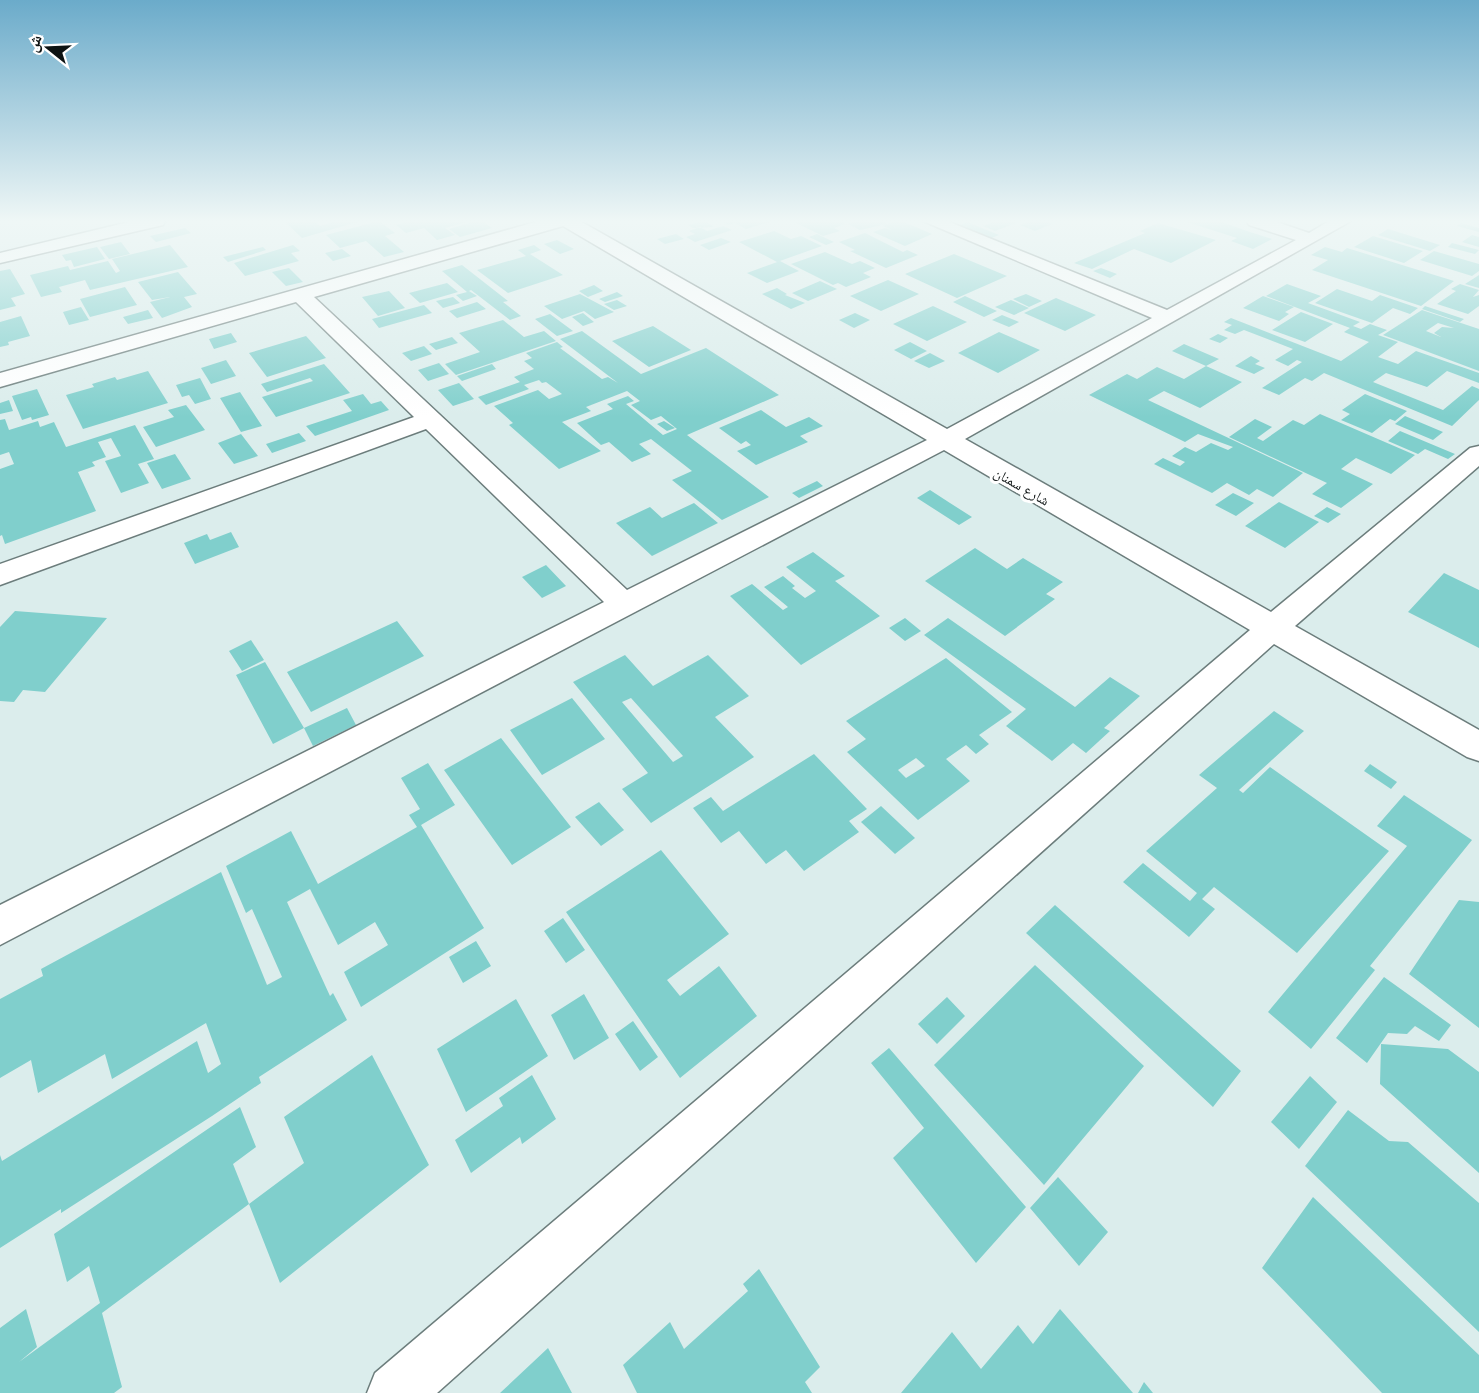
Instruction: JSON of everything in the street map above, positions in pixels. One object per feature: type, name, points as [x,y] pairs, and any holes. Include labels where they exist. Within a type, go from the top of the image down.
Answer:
[{"type":"street","points":[[0,380],[332,286]]},
{"type":"street","name":"شارع سمنان","points":[[677,286],[1479,747]]},
{"type":"street","points":[[1091,286],[1168,317]]},
{"type":"street","points":[[0,926],[943,441],[1225,286]]},
{"type":"street","points":[[300,295],[624,604]]},
{"type":"street","points":[[0,574],[430,419]]},
{"type":"street","points":[[395,1393],[1271,629],[1479,453]]},
{"type":"building","points":[[0,286],[20,286],[25,294],[11,298],[16,306],[0,310]]},
{"type":"building","points":[[36,286],[63,286],[59,287],[62,292],[41,297]]},
{"type":"building","points":[[88,286],[107,286],[90,290]]},
{"type":"building","points":[[141,286],[190,286],[197,294],[184,297],[192,307],[162,318],[150,302],[170,297],[152,300]]},
{"type":"building","points":[[436,286],[451,286],[458,292],[420,303],[409,293]]},
{"type":"building","points":[[460,286],[489,286],[508,301],[503,302],[521,316],[510,320],[471,290],[469,291],[477,296],[463,301],[456,295],[467,292]]},
{"type":"building","points":[[499,286],[529,286],[508,293]]},
{"type":"building","points":[[596,286],[603,291],[588,297],[579,291]]},
{"type":"building","points":[[808,286],[831,286],[837,289],[808,301],[792,293]]},
{"type":"building","points":[[874,286],[901,286],[919,294],[881,311],[850,296]]},
{"type":"building","points":[[931,286],[984,286],[957,298]]},
{"type":"building","points":[[1283,286],[1293,286],[1321,296],[1308,303],[1360,322],[1353,326],[1361,329],[1370,324],[1387,330],[1378,335],[1398,342],[1378,357],[1398,364],[1416,351],[1479,373],[1479,383],[1447,371],[1427,387],[1386,373],[1373,382],[1443,410],[1472,386],[1479,389],[1479,400],[1452,426],[1324,373],[1312,381],[1305,378],[1279,395],[1262,388],[1302,362],[1297,360],[1288,366],[1275,360],[1293,349],[1244,330],[1235,334],[1224,330],[1232,325],[1224,322],[1231,318],[1341,361],[1369,342],[1344,332],[1350,328],[1266,296]]},
{"type":"building","points":[[1360,286],[1447,286],[1421,306]]},
{"type":"building","points":[[1456,286],[1466,286],[1479,290],[1473,297],[1479,295],[1479,306],[1468,314],[1437,304],[1456,291],[1451,289]]},
{"type":"building","points":[[125,287],[137,305],[90,317],[80,299]]},
{"type":"building","points":[[777,288],[787,294],[785,295],[805,303],[791,309],[762,294]]},
{"type":"building","points":[[1337,289],[1372,301],[1380,295],[1418,308],[1410,314],[1393,308],[1372,323],[1315,303]]},
{"type":"building","points":[[389,291],[405,308],[378,316],[362,297]]},
{"type":"building","points":[[617,292],[623,296],[605,302],[599,299]]},
{"type":"building","points":[[580,294],[614,312],[595,319],[584,311],[562,319],[544,306]]},
{"type":"building","points":[[1026,294],[1042,301],[1029,307],[1013,299]]},
{"type":"building","points":[[965,296],[997,311],[984,317],[953,302]]},
{"type":"building","points":[[1263,296],[1294,307],[1285,312],[1289,314],[1279,321],[1243,308]]},
{"type":"building","points":[[453,297],[460,303],[443,308],[436,301]]},
{"type":"building","points":[[1056,298],[1096,315],[1065,331],[1024,313]]},
{"type":"building","points":[[617,300],[627,306],[614,310],[604,304]]},
{"type":"building","points":[[1011,300],[1029,308],[1014,315],[995,307]]},
{"type":"building","points":[[477,302],[486,309],[457,318],[449,311]]},
{"type":"building","points":[[424,305],[432,313],[379,328],[372,319]]},
{"type":"building","points":[[933,306],[967,322],[927,341],[893,324]]},
{"type":"building","points":[[1425,306],[1464,319],[1460,322],[1422,309]]},
{"type":"building","points":[[81,307],[89,320],[69,325],[63,312]]},
{"type":"building","points":[[148,310],[153,318],[128,324],[123,317]]},
{"type":"building","points":[[1422,310],[1479,329],[1479,371],[1383,335]],"holes":[[[1438,323],[1454,328],[1442,327],[1434,333],[1441,337],[1426,331]]]},
{"type":"building","points":[[1301,312],[1333,324],[1305,342],[1272,330]]},
{"type":"building","points":[[583,313],[594,322],[583,326],[572,317]]},
{"type":"building","points":[[855,313],[870,320],[854,328],[839,320]]},
{"type":"building","points":[[550,314],[573,331],[557,336],[535,319]]},
{"type":"building","points":[[1002,315],[1019,322],[1009,327],[992,320]]},
{"type":"building","points":[[21,316],[30,336],[8,342],[9,345],[0,347],[0,322]]},
{"type":"building","points":[[503,320],[524,337],[544,331],[556,341],[456,375],[445,364],[480,352],[459,333]]},
{"type":"building","points":[[653,326],[691,350],[649,367],[612,341]]},
{"type":"building","points":[[582,331],[641,374],[706,348],[779,395],[687,435],[769,497],[722,520],[672,480],[692,471],[651,439],[639,444],[651,454],[632,462],[609,442],[601,445],[577,423],[613,409],[607,404],[628,396],[634,401],[626,404],[663,435],[677,429],[661,416],[651,420],[631,405],[640,401],[627,391],[586,407],[591,411],[562,422],[601,451],[559,469],[509,425],[513,423],[494,406],[538,390],[549,399],[562,394],[546,382],[542,383],[539,380],[524,385],[529,389],[486,405],[478,397],[520,382],[514,377],[534,369],[524,361],[532,358],[526,353],[557,342],[563,347],[560,348],[602,379],[608,377],[618,383],[560,339]]},
{"type":"building","points":[[999,332],[1040,350],[998,373],[958,353]]},
{"type":"building","points":[[231,333],[237,342],[214,349],[209,339]]},
{"type":"building","points":[[1218,334],[1228,338],[1220,343],[1209,339]]},
{"type":"building","points":[[306,336],[326,358],[267,377],[249,353]]},
{"type":"building","points":[[452,337],[458,343],[436,350],[429,344]]},
{"type":"building","points":[[910,342],[927,351],[911,359],[894,350]]},
{"type":"building","points":[[1184,344],[1219,359],[1206,366],[1172,351]]},
{"type":"building","points":[[424,346],[432,354],[411,361],[402,353]]},
{"type":"building","points":[[930,353],[945,361],[929,368],[914,361]]},
{"type":"building","points":[[1251,356],[1260,361],[1255,364],[1265,368],[1254,374],[1235,366]]},
{"type":"building","points":[[226,360],[236,376],[211,384],[201,368]]},
{"type":"building","points":[[439,363],[449,374],[428,381],[418,370]]},
{"type":"building","points":[[324,364],[350,393],[276,417],[262,397],[313,381],[310,378],[267,392],[261,384]]},
{"type":"building","points":[[492,364],[496,369],[462,381],[457,376]]},
{"type":"building","points":[[1206,366],[1242,382],[1200,408],[1164,391],[1148,400],[1303,473],[1273,497],[1257,489],[1249,495],[1227,483],[1212,493],[1154,464],[1163,458],[1180,466],[1185,462],[1172,456],[1185,447],[1196,452],[1211,443],[1228,450],[1233,447],[1198,434],[1185,442],[1089,395],[1127,374],[1137,379],[1157,367],[1184,379]]},
{"type":"building","points":[[148,371],[168,403],[83,429],[66,395],[94,387],[92,384],[115,377],[117,380]]},
{"type":"building","points":[[200,378],[211,399],[195,404],[189,395],[182,397],[176,385]]},
{"type":"building","points":[[459,383],[474,399],[453,406],[438,390]]},
{"type":"building","points":[[37,389],[49,415],[32,420],[31,417],[22,420],[12,396]]},
{"type":"building","points":[[240,392],[262,426],[241,432],[220,398]]},
{"type":"building","points":[[363,394],[371,404],[381,401],[389,410],[315,436],[306,426],[352,411],[343,400]]},
{"type":"building","points":[[1365,394],[1407,411],[1395,421],[1390,419],[1372,433],[1341,420],[1350,414],[1342,410]]},
{"type":"building","points":[[9,400],[13,411],[0,414],[0,403]]},
{"type":"building","points":[[186,405],[205,430],[156,447],[143,427],[174,417],[168,410]]},
{"type":"building","points":[[761,410],[786,427],[809,417],[823,426],[800,436],[808,442],[756,465],[737,451],[751,445],[746,441],[741,444],[719,428]]},
{"type":"building","points":[[1320,414],[1415,455],[1391,474],[1356,458],[1341,469],[1373,484],[1341,508],[1312,494],[1327,483],[1229,437],[1255,419],[1272,427],[1257,438],[1263,441],[1293,420],[1304,425]]},
{"type":"building","points":[[1405,416],[1443,432],[1433,440],[1395,424]]},
{"type":"building","points":[[5,419],[9,430],[38,421],[40,427],[54,422],[66,447],[135,425],[154,459],[138,464],[149,483],[121,493],[105,461],[121,456],[111,438],[98,442],[106,457],[92,462],[95,466],[78,472],[96,511],[5,544],[2,535],[0,536],[0,469],[14,464],[9,452],[0,455],[0,420]]},
{"type":"building","points":[[664,421],[675,428],[667,431],[657,424]]},
{"type":"building","points":[[1400,431],[1455,454],[1448,459],[1425,449],[1418,454],[1388,441]]},
{"type":"building","points":[[299,433],[306,441],[272,453],[266,444]]},
{"type":"building","points":[[241,434],[258,456],[234,464],[218,443]]},
{"type":"building","points":[[175,454],[191,479],[162,489],[147,463]]},
{"type":"building","points":[[817,481],[823,486],[799,498],[792,493]]},
{"type":"building","points":[[930,490],[972,517],[959,525],[917,498]]},
{"type":"building","points":[[1233,493],[1254,503],[1236,516],[1215,505]]},
{"type":"building","points":[[1279,502],[1319,522],[1285,548],[1245,526]]},
{"type":"building","points":[[694,503],[718,523],[652,556],[616,523],[650,507],[662,518]]},
{"type":"building","points":[[1327,507],[1341,514],[1328,523],[1314,516]]},
{"type":"building","points":[[231,532],[239,547],[195,564],[184,543],[207,534],[210,540]]},
{"type":"building","points":[[975,548],[1007,569],[1023,558],[1063,582],[1046,594],[1055,599],[1005,636],[925,581]]},
{"type":"building","points":[[813,552],[845,576],[835,581],[880,616],[801,665],[730,596],[752,584],[783,610],[788,607],[764,587],[783,576],[795,586],[792,588],[805,598],[816,591],[786,567]]},
{"type":"building","points":[[546,565],[566,586],[542,598],[522,577]]},
{"type":"building","points":[[1444,573],[1479,590],[1479,648],[1408,612]]},
{"type":"building","points":[[15,611],[107,618],[45,692],[23,690],[14,702],[0,701],[0,627]]},
{"type":"building","points":[[905,618],[921,631],[905,641],[889,628]]},
{"type":"building","points":[[948,618],[1075,707],[1110,677],[1140,696],[1104,728],[1110,731],[1086,753],[1073,743],[1052,761],[1006,726],[1026,709],[924,635]]},
{"type":"building","points":[[397,621],[424,656],[311,712],[287,672]]},
{"type":"building","points":[[251,640],[264,660],[242,671],[229,651]]},
{"type":"building","points":[[625,655],[653,686],[708,655],[749,696],[715,717],[754,757],[651,823],[622,789],[648,773],[573,682]],"holes":[[[631,698],[683,756],[673,762],[622,702]]]},
{"type":"building","points":[[946,658],[1012,712],[979,735],[989,744],[976,754],[966,745],[946,759],[970,781],[918,820],[847,752],[866,739],[846,721]],"holes":[[[916,758],[925,766],[906,778],[898,770]]]},
{"type":"building","points":[[265,662],[304,728],[273,744],[236,675]]},
{"type":"building","points":[[572,698],[605,739],[542,775],[510,730]]},
{"type":"building","points":[[347,708],[356,725],[313,746],[304,728]]},
{"type":"building","points":[[1274,711],[1304,731],[1239,790],[1243,793],[1270,767],[1389,851],[1297,953],[1214,887],[1202,899],[1215,909],[1189,937],[1123,882],[1143,863],[1190,901],[1197,893],[1146,851],[1217,788],[1199,775]]},
{"type":"building","points":[[501,738],[571,827],[512,865],[444,770]]},
{"type":"building","points":[[814,754],[867,809],[849,821],[859,832],[804,871],[786,850],[766,864],[739,831],[721,843],[693,808],[711,797],[723,811]]},
{"type":"building","points":[[428,763],[455,805],[421,825],[484,928],[361,1007],[344,972],[388,945],[375,922],[338,945],[310,889],[287,902],[330,996],[333,993],[347,1020],[259,1077],[261,1083],[212,1116],[61,1213],[61,1209],[0,1248],[0,1155],[2,1161],[197,1041],[208,1073],[221,1064],[206,1023],[112,1079],[105,1054],[38,1093],[31,1060],[0,1078],[0,999],[43,976],[41,969],[221,872],[267,985],[282,977],[252,909],[246,913],[226,866],[291,831],[318,884],[417,827],[409,815],[420,809],[401,778]]},
{"type":"building","points":[[1370,764],[1397,782],[1391,789],[1364,771]]},
{"type":"building","points":[[1404,795],[1472,840],[1370,966],[1375,970],[1311,1049],[1268,1012],[1407,846],[1377,826]]},
{"type":"building","points":[[599,802],[624,830],[601,846],[575,817]]},
{"type":"building","points":[[881,806],[915,838],[895,854],[861,822]]},
{"type":"building","points":[[661,850],[729,934],[667,980],[680,996],[719,966],[757,1016],[680,1078],[566,912]]},
{"type":"building","points":[[1459,900],[1479,902],[1479,1028],[1409,974]]},
{"type":"building","points":[[1055,905],[1241,1071],[1213,1107],[1026,933]]},
{"type":"building","points":[[563,918],[585,950],[566,963],[544,931]]},
{"type":"building","points":[[476,941],[491,966],[463,983],[449,957]]},
{"type":"building","points":[[1035,965],[1144,1066],[1044,1185],[934,1065]]},
{"type":"building","points":[[1384,977],[1451,1025],[1439,1041],[1415,1026],[1407,1034],[1388,1033],[1367,1063],[1336,1038]]},
{"type":"building","points":[[584,994],[609,1038],[574,1060],[551,1015]]},
{"type":"building","points":[[947,997],[965,1016],[937,1044],[918,1024]]},
{"type":"building","points":[[516,999],[548,1056],[466,1112],[437,1049]]},
{"type":"building","points":[[633,1021],[658,1057],[640,1071],[615,1034]]},
{"type":"building","points":[[1381,1044],[1448,1049],[1479,1072],[1479,1173],[1380,1084]]},
{"type":"building","points":[[889,1048],[1026,1207],[976,1263],[893,1158],[924,1128],[871,1063]]},
{"type":"building","points":[[372,1055],[429,1165],[280,1283],[249,1204],[304,1163],[284,1117]]},
{"type":"building","points":[[532,1075],[556,1119],[522,1144],[520,1137],[471,1173],[455,1140],[503,1106],[499,1098]]},
{"type":"building","points":[[1310,1076],[1337,1102],[1299,1149],[1271,1122]]},
{"type":"building","points":[[240,1107],[256,1147],[233,1164],[249,1204],[102,1313],[122,1387],[114,1393],[0,1393],[0,1328],[26,1309],[37,1347],[19,1362],[100,1303],[89,1266],[67,1282],[54,1234]]},
{"type":"building","points":[[1348,1110],[1389,1141],[1408,1142],[1479,1203],[1479,1332],[1305,1166]]},
{"type":"building","points":[[1058,1177],[1108,1232],[1079,1266],[1030,1208]]},
{"type":"building","points":[[1313,1197],[1479,1355],[1479,1393],[1382,1393],[1262,1268]]},
{"type":"building","points":[[759,1269],[820,1367],[805,1382],[812,1393],[637,1393],[623,1365],[670,1322],[684,1349],[748,1291],[743,1284]]},
{"type":"building","points":[[1060,1309],[1133,1393],[901,1393],[952,1332],[981,1369],[1018,1325],[1033,1344]]},
{"type":"building","points":[[548,1348],[572,1393],[500,1393]]},
{"type":"building","points":[[1144,1382],[1153,1393],[1138,1393]]}]
